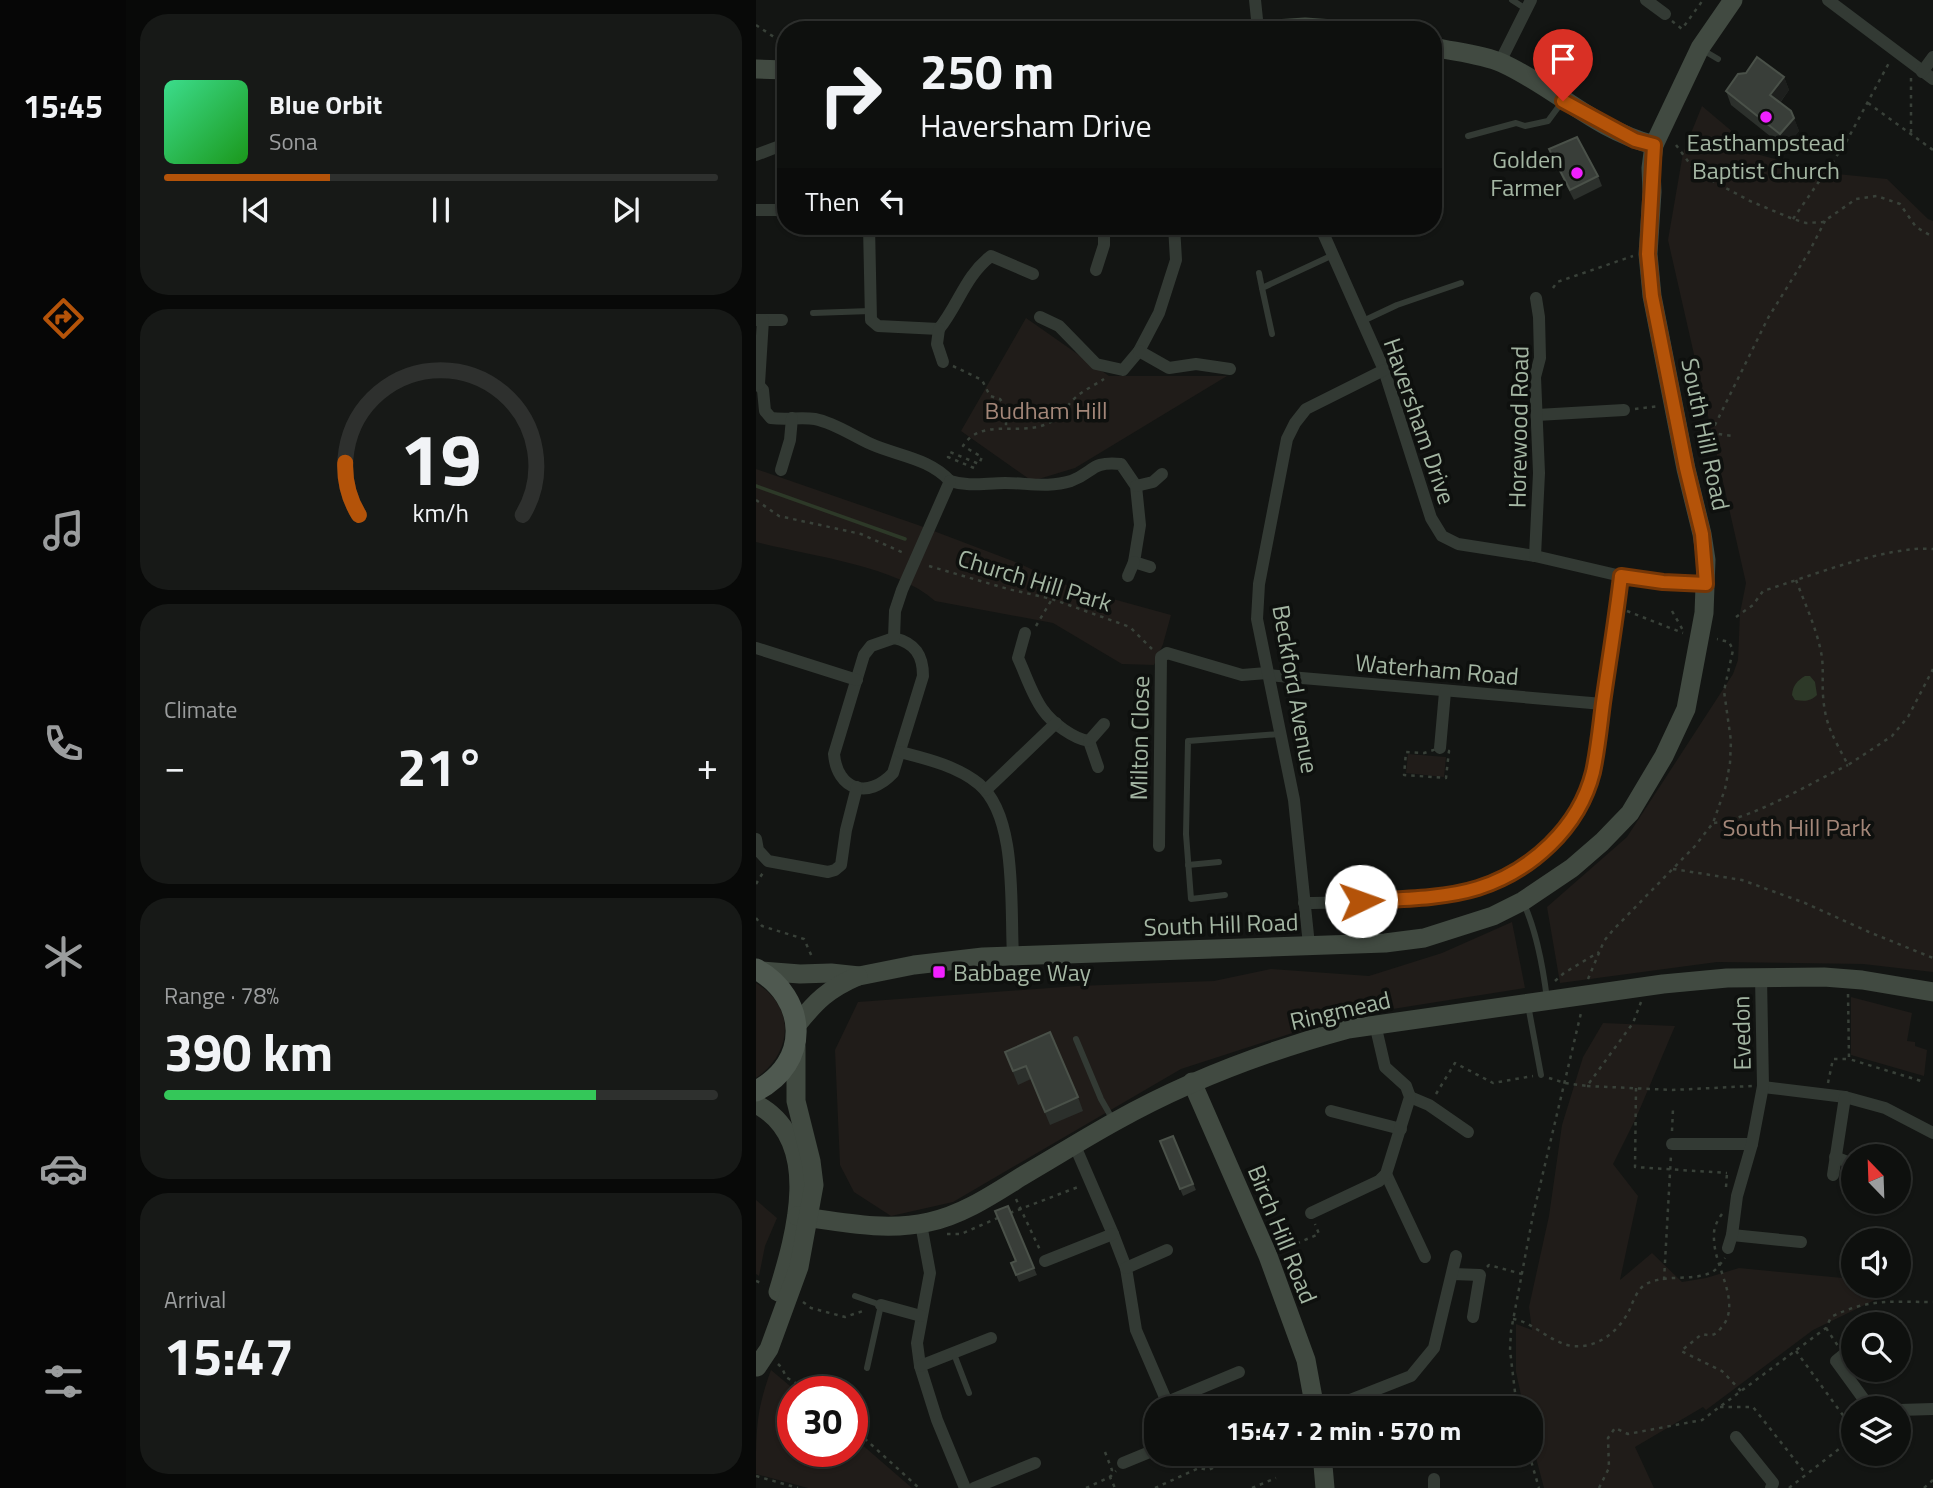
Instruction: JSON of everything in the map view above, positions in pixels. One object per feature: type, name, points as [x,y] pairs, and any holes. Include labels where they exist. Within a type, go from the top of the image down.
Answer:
[{"type":"main road","points":[[756,1091],[770,1083],[781,1072],[796,1035],[792,1007],[785,994],[758,970]]},
{"type":"street","points":[[1255,0],[1256,21]]},
{"type":"street","points":[[1646,0],[1665,14]]},
{"type":"street","name":"South Hill Road","points":[[758,970],[859,976],[914,965],[1013,955],[1385,943],[1424,938],[1466,926],[1523,901],[1572,868],[1602,842],[1630,813],[1664,756],[1686,709],[1698,652],[1706,584],[1702,534],[1652,296],[1645,209],[1654,145],[1700,48],[1733,0]]},
{"type":"street","points":[[1828,0],[1922,75],[1933,57]]},
{"type":"street","points":[[1500,62],[1514,39],[1529,4]]},
{"type":"street","points":[[1442,49],[1500,62],[1563,101],[1635,140],[1654,145]]},
{"type":"street","points":[[756,69],[777,70]]},
{"type":"street","points":[[756,155],[777,147]]},
{"type":"street","points":[[756,210],[777,210]]},
{"type":"street","points":[[869,235],[871,320],[878,326],[939,329]]},
{"type":"street","points":[[1096,270],[1104,245],[1104,235]]},
{"type":"street","points":[[1040,317],[1059,326],[1096,364],[1123,370],[1139,351],[1159,313],[1176,260],[1175,235]]},
{"type":"street","name":"Haversham Drive","points":[[1324,235],[1384,370],[1431,518],[1442,536],[1458,544],[1535,556],[1621,576],[1706,584]]},
{"type":"street","points":[[943,362],[937,344],[939,329],[949,317],[972,274],[991,256],[1033,274]]},
{"type":"street","name":"Horewood Road","points":[[1535,556],[1539,472],[1535,377],[1540,358],[1536,299]]},
{"type":"street","points":[[782,320],[760,320],[757,383],[763,390],[766,414],[776,419],[824,422],[873,445],[925,462],[942,472],[950,481],[965,485],[1005,483],[1042,486],[1071,480],[1102,462],[1121,464],[1136,486],[1140,525],[1134,562],[1128,576]]},
{"type":"street","points":[[1139,351],[1169,368],[1196,365],[1230,369]]},
{"type":"street","name":"Beckford Avenue","points":[[1309,945],[1294,800],[1257,619],[1259,584],[1287,439],[1295,423],[1306,409],[1384,370]]},
{"type":"street","points":[[1537,415],[1624,410]]},
{"type":"street","points":[[781,470],[790,440],[792,418]]},
{"type":"street","points":[[1136,486],[1153,482],[1162,474]]},
{"type":"street","points":[[894,638],[895,611],[902,590],[950,481]]},
{"type":"street","points":[[1134,562],[1150,567]]},
{"type":"street","points":[[1304,904],[1407,899],[1474,889],[1504,878],[1533,860],[1557,838],[1580,809],[1592,774],[1621,576]]},
{"type":"street","points":[[1030,631],[1018,658],[1043,710],[1056,723],[1081,740],[1089,741]]},
{"type":"street","points":[[894,638],[906,641],[917,650],[923,661],[923,676],[893,773],[883,784],[870,789],[844,782],[835,769],[834,754],[857,680],[864,655],[871,646],[882,640],[894,638]]},
{"type":"street","points":[[756,648],[857,680]]},
{"type":"street","name":"Milton Close","points":[[1159,846],[1161,657],[1167,653],[1242,675],[1268,674]]},
{"type":"street","name":"Waterham Road","points":[[1268,674],[1445,692],[1603,704]]},
{"type":"street","points":[[1440,748],[1445,692]]},
{"type":"street","points":[[986,790],[1056,723]]},
{"type":"street","points":[[1089,741],[1104,724]]},
{"type":"street","points":[[1089,741],[1098,766]]},
{"type":"street","points":[[900,752],[946,765],[986,790],[1002,821],[1008,849],[1013,955]]},
{"type":"street","points":[[756,839],[758,850],[768,861],[828,872],[835,870],[841,865],[857,787]]},
{"type":"street","points":[[842,1224],[830,1214],[814,1185],[796,1101],[796,1035],[818,999],[859,976]]},
{"type":"street","name":"Ringmead","points":[[803,1217],[878,1227],[921,1224],[965,1208],[1114,1122],[1192,1082],[1298,1042],[1375,1024],[1663,984],[1761,978],[1824,977],[1862,980],[1933,992]]},
{"type":"street","name":"Evedon","points":[[1730,1242],[1737,1196],[1745,1174],[1763,1086],[1761,978]]},
{"type":"street","points":[[1311,1213],[1379,1181],[1386,1174],[1410,1097],[1406,1086],[1385,1067],[1375,1024]]},
{"type":"street","name":"Birch Hill Road","points":[[1192,1082],[1268,1256],[1306,1360],[1313,1396]]},
{"type":"street","name":"Evedon","points":[[1763,1086],[1826,1093],[1885,1108],[1933,1133]]},
{"type":"street","points":[[1410,1097],[1429,1105],[1468,1132]]},
{"type":"street","points":[[1833,1175],[1845,1097]]},
{"type":"street","points":[[756,1104],[776,1119],[793,1152],[803,1217]]},
{"type":"street","points":[[1331,1111],[1401,1129]]},
{"type":"street","points":[[1672,1144],[1752,1144]]},
{"type":"street","points":[[1075,1146],[1114,1234],[1126,1268],[1136,1329],[1164,1396]]},
{"type":"street","points":[[1835,1157],[1841,1159]]},
{"type":"street","points":[[1386,1174],[1425,1257]]},
{"type":"street","points":[[761,1365],[759,1348],[814,1185]]},
{"type":"street","points":[[921,1224],[930,1273],[917,1343],[920,1366],[937,1420],[965,1488]]},
{"type":"street","points":[[1045,1261],[1114,1234]]},
{"type":"street","points":[[1730,1242],[1801,1242]]},
{"type":"street","points":[[1126,1268],[1167,1250]]},
{"type":"street","points":[[1360,1396],[1411,1376],[1434,1348],[1456,1256]]},
{"type":"street","points":[[1453,1273],[1480,1275],[1473,1317]]},
{"type":"street","points":[[881,1305],[921,1316]]},
{"type":"street","points":[[920,1366],[991,1338]]},
{"type":"street","points":[[1190,1396],[1239,1373]]},
{"type":"street","points":[[1911,1410],[1933,1409]]},
{"type":"street","points":[[1736,1437],[1773,1483],[1771,1488]]},
{"type":"street","points":[[1122,1463],[1144,1454]]},
{"type":"street","points":[[974,1488],[1035,1463]]},
{"type":"street","points":[[1323,1466],[1325,1488]]},
{"type":"lane","points":[[1512,0],[1529,4]]},
{"type":"lane","points":[[1700,48],[1718,59]]},
{"type":"lane","points":[[1468,136],[1516,124],[1525,126],[1548,121],[1563,101]]},
{"type":"lane","points":[[1262,288],[1334,255]]},
{"type":"lane","points":[[1259,273],[1272,334]]},
{"type":"lane","points":[[1363,321],[1397,305],[1461,283]]},
{"type":"lane","points":[[813,313],[870,311]]},
{"type":"lane","points":[[1225,895],[1191,899],[1186,834],[1188,741],[1280,734]]},
{"type":"lane","points":[[1188,865],[1219,862]]},
{"type":"lane","points":[[1523,901],[1530,917],[1551,1000]]},
{"type":"lane","points":[[1527,1003],[1541,1075]]},
{"type":"lane","points":[[1076,1039],[1101,1099],[1114,1122]]},
{"type":"lane","points":[[855,1296],[881,1305],[867,1368]]},
{"type":"lane","points":[[954,1354],[969,1393]]},
{"type":"path","points":[[1665,14],[1682,29],[1703,0]]},
{"type":"path","points":[[756,25],[777,39]]},
{"type":"path","points":[[1793,219],[1845,144],[1892,57]]},
{"type":"path","points":[[1911,134],[1922,75]]},
{"type":"path","points":[[1868,103],[1933,150]]},
{"type":"path","points":[[1676,145],[1696,172],[1750,201],[1793,219],[1806,223],[1823,222],[1856,200],[1877,196],[1900,204],[1916,227],[1933,237]]},
{"type":"path","points":[[1732,436],[1711,433],[1768,318],[1809,252],[1825,221],[1823,222]]},
{"type":"path","points":[[1553,288],[1557,282],[1636,255]]},
{"type":"path","points":[[943,362],[982,380],[990,396],[1000,399],[1006,408],[1006,428]]},
{"type":"path","points":[[974,468],[948,457],[950,453],[979,464],[982,457],[963,446],[975,434],[1006,428],[1042,426],[1056,419],[1077,396],[1123,370]]},
{"type":"path","points":[[1624,410],[1673,405]]},
{"type":"path","points":[[756,500],[779,516],[861,534],[907,554]]},
{"type":"path","points":[[1736,617],[1753,605],[1763,591],[1880,556],[1918,548],[1933,550]]},
{"type":"path","name":"Church Hill Park","points":[[929,566],[1052,599],[1130,627],[1161,657]]},
{"type":"path","points":[[1796,580],[1822,654],[1826,721],[1832,738],[1848,765]]},
{"type":"path","points":[[1030,631],[1052,599]]},
{"type":"path","points":[[1617,607],[1686,635],[1672,611]]},
{"type":"path","points":[[1586,982],[1599,952],[1613,930],[1673,869],[1713,823],[1721,805],[1730,763],[1731,741],[1724,691],[1733,650],[1729,642],[1717,639]]},
{"type":"path","points":[[1713,823],[1727,822],[1758,809],[1848,765],[1892,736],[1908,717],[1933,669]]},
{"type":"path","points":[[1440,748],[1449,751],[1446,778],[1404,775],[1406,752],[1424,753],[1440,748]]},
{"type":"path","points":[[1673,869],[1742,880],[1805,903],[1933,958]]},
{"type":"path","points":[[756,918],[762,926],[804,939],[815,964]]},
{"type":"path","points":[[1551,1000],[1555,982],[1564,973],[1599,952]]},
{"type":"path","points":[[1848,993],[1849,1059]]},
{"type":"path","points":[[1587,1086],[1633,1023],[1641,1002]]},
{"type":"path","points":[[1515,1396],[1510,1350],[1513,1319],[1551,1134],[1581,1013]]},
{"type":"path","points":[[1826,1093],[1833,1059],[1849,1059],[1921,1081]]},
{"type":"path","points":[[1429,1105],[1455,1063],[1493,1083],[1541,1075],[1565,1083],[1587,1086],[1672,1090],[1763,1086]]},
{"type":"path","points":[[1636,1088],[1634,1167],[1745,1174]]},
{"type":"path","points":[[1664,1280],[1673,1109]]},
{"type":"path","points":[[1725,1198],[1727,1173]]},
{"type":"path","points":[[945,1234],[961,1234],[1092,1183]]},
{"type":"path","points":[[1014,1196],[1045,1261]]},
{"type":"path","points":[[1724,1211],[1716,1222],[1713,1237],[1718,1267],[1728,1296],[1730,1309],[1727,1322],[1716,1334],[1702,1334],[1681,1351],[1722,1371],[1741,1391]]},
{"type":"path","points":[[1268,1256],[1319,1234],[1311,1213]]},
{"type":"path","points":[[1513,1319],[1521,1320],[1540,1334],[1572,1346],[1595,1343],[1612,1334],[1645,1284],[1710,1274],[1725,1259],[1730,1242]]},
{"type":"path","points":[[1480,1275],[1489,1265],[1522,1274]]},
{"type":"path","points":[[798,1298],[811,1308],[845,1317],[881,1305]]},
{"type":"path","points":[[1599,1488],[1609,1468],[1608,1438],[1615,1428],[1628,1434],[1702,1420],[1826,1328],[1831,1317],[1852,1307],[1869,1302],[1933,1302]]},
{"type":"path","points":[[1826,1328],[1841,1344]]},
{"type":"path","points":[[1796,1351],[1841,1413]]},
{"type":"path","points":[[761,1365],[782,1368],[786,1376]]},
{"type":"path","points":[[1720,1407],[1752,1407],[1806,1474]]},
{"type":"path","points":[[868,1442],[919,1488]]},
{"type":"path","points":[[1788,1488],[1841,1447]]},
{"type":"path","points":[[1105,1452],[1115,1488]]},
{"type":"path","points":[[1086,1488],[1110,1477],[1122,1463]]},
{"type":"path","points":[[1155,1488],[1199,1468],[1208,1470],[1218,1466]]},
{"type":"path","points":[[1533,1466],[1539,1488]]},
{"type":"path","points":[[756,1476],[798,1488]]},
{"type":"path","points":[[1252,1488],[1276,1478]]},
{"type":"path","points":[[1924,1488],[1933,1480]]},
{"type":"green space","name":"South Hill Park","points":[[1702,106],[1760,155],[1827,173],[1887,179],[1933,221],[1933,972],[1863,964],[1717,962],[1560,983],[1547,907],[1627,837],[1733,674],[1738,660],[1740,613],[1746,583],[1668,240],[1683,153]]},
{"type":"green space","name":"Budham Hill","points":[[1026,318],[1109,376],[1227,376],[1075,468],[1032,481],[961,431]]},
{"type":"green space","points":[[756,469],[918,525],[1018,563],[1073,588],[1171,615],[1154,665],[1122,664],[1053,623],[935,601],[918,589],[875,570],[756,542]]},
{"type":"green space","points":[[1408,754],[1446,757],[1444,777],[1406,773]]},
{"type":"green space","points":[[1512,922],[1525,988],[1342,1017],[1181,1069],[953,1202],[891,1216],[854,1192],[840,1165],[835,1050],[858,1002],[1077,986],[1214,981],[1271,969],[1369,976],[1442,953]]},
{"type":"green space","points":[[756,983],[778,1004],[785,1030],[777,1056],[756,1078]]},
{"type":"green space","points":[[1851,997],[1912,1013],[1907,1041],[1915,1042],[1915,1046],[1927,1050],[1924,1076],[1851,1055]]},
{"type":"green space","points":[[1603,1023],[1675,1026],[1636,1118],[1613,1164],[1638,1196],[1620,1280],[1652,1253],[1682,1282],[1739,1268],[1841,1278],[1841,1298],[1879,1298],[1850,1312],[1841,1312],[1841,1316],[1813,1330],[1706,1410],[1703,1407],[1635,1447],[1654,1488],[1544,1488],[1538,1466],[1543,1466],[1543,1396],[1521,1396],[1516,1372],[1516,1324],[1532,1330],[1529,1307],[1549,1216],[1562,1125],[1583,1057]]},
{"type":"green space","points":[[756,1200],[777,1218],[765,1246],[759,1276],[756,1274]]},
{"type":"green space","points":[[771,1370],[778,1376],[777,1467],[868,1467],[868,1450],[912,1488],[808,1488],[756,1474],[756,1445],[762,1398]]},
{"type":"shaded area","points":[[1805,676],[1810,676],[1815,682],[1817,695],[1809,700],[1795,700],[1793,689]]},
{"type":"building","name":"Easthampstead Baptist Church","points":[[1757,57],[1784,77],[1770,95],[1791,111],[1794,118],[1780,134],[1726,91],[1738,74],[1746,73]]},
{"type":"building","name":"Golden Farmer","points":[[1577,137],[1598,176],[1570,190],[1549,149]]},
{"type":"building","points":[[1050,1032],[1078,1097],[1045,1112],[1026,1066],[1013,1071],[1005,1052]]},
{"type":"building","points":[[1173,1136],[1193,1184],[1180,1189],[1160,1141]]},
{"type":"building","points":[[1008,1206],[1034,1268],[1016,1275],[1011,1263],[1016,1261],[995,1211]]},
{"type":"waterway","points":[[756,486],[905,539]]},
{"type":"place","name":"Easthampstead Baptist Church","points":[[1766,117]]},
{"type":"place","name":"Golden Farmer","points":[[1577,173]]},
{"type":"place","name":"Babbage Way","points":[[939,972]]},
{"type":"route","points":[[1361,901],[1407,899],[1474,889],[1504,878],[1533,860],[1557,838],[1580,809],[1592,774],[1600,734],[1621,576],[1706,584],[1706,560],[1696,500],[1686,468],[1652,296],[1648,254],[1654,145],[1635,140],[1563,101]]}]
